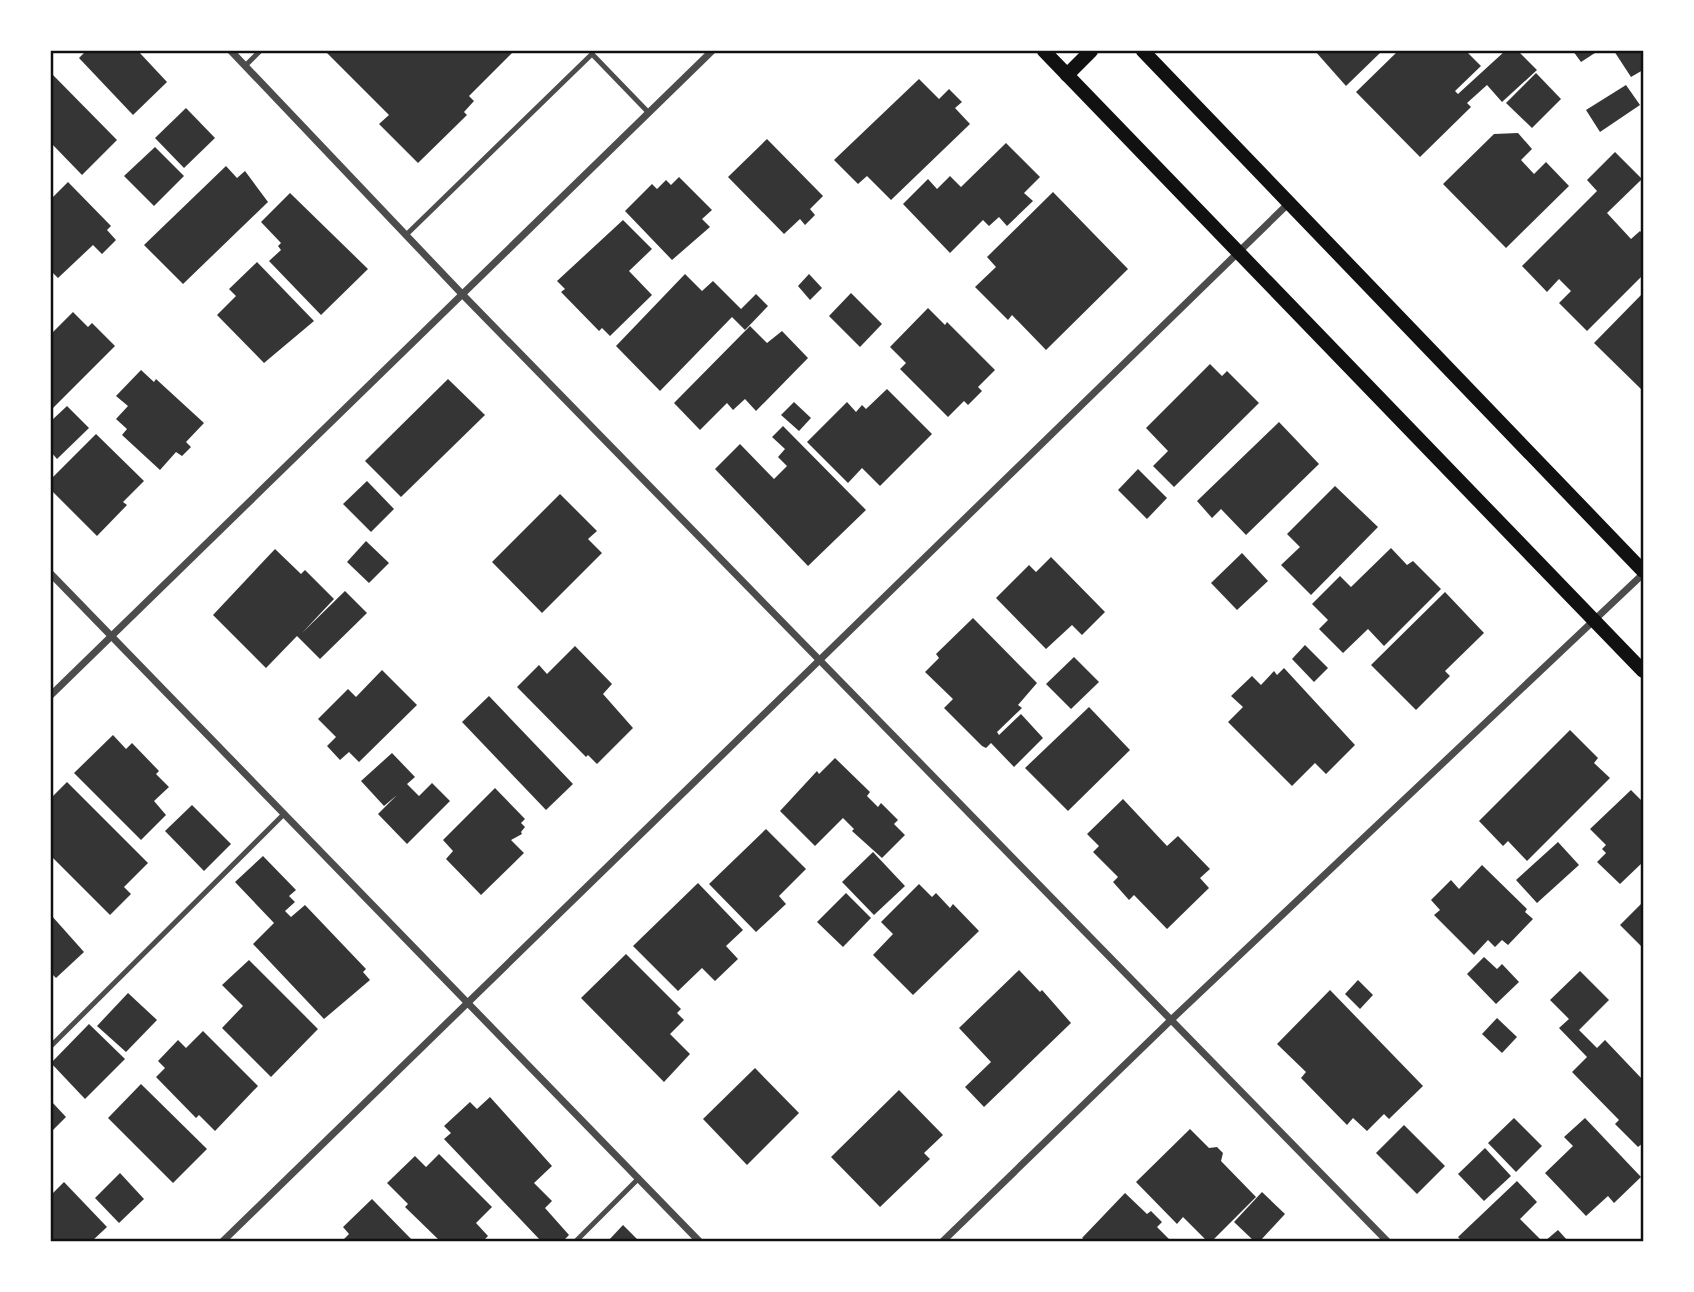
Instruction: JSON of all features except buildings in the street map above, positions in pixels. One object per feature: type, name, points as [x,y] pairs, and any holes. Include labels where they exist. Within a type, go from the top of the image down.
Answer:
[{"type":"main road","points":[[1044,51],[1643,671]]},
{"type":"main road","points":[[1067,75],[1091,51]]},
{"type":"main road","points":[[1143,51],[1643,573]]},
{"type":"street","points":[[231,51],[462,294],[1387,1241]]},
{"type":"street","points":[[51,695],[712,51]]},
{"type":"street","points":[[223,1241],[822,662],[1290,202]]},
{"type":"street","points":[[943,1241],[1172,1019],[1643,573]]},
{"type":"street","points":[[51,574],[699,1241]]},
{"type":"lane","points":[[245,66],[260,51]]},
{"type":"lane","points":[[406,235],[592,54],[649,113]]},
{"type":"lane","points":[[51,1046],[284,814]]},
{"type":"lane","points":[[576,1241],[639,1178]]}]
